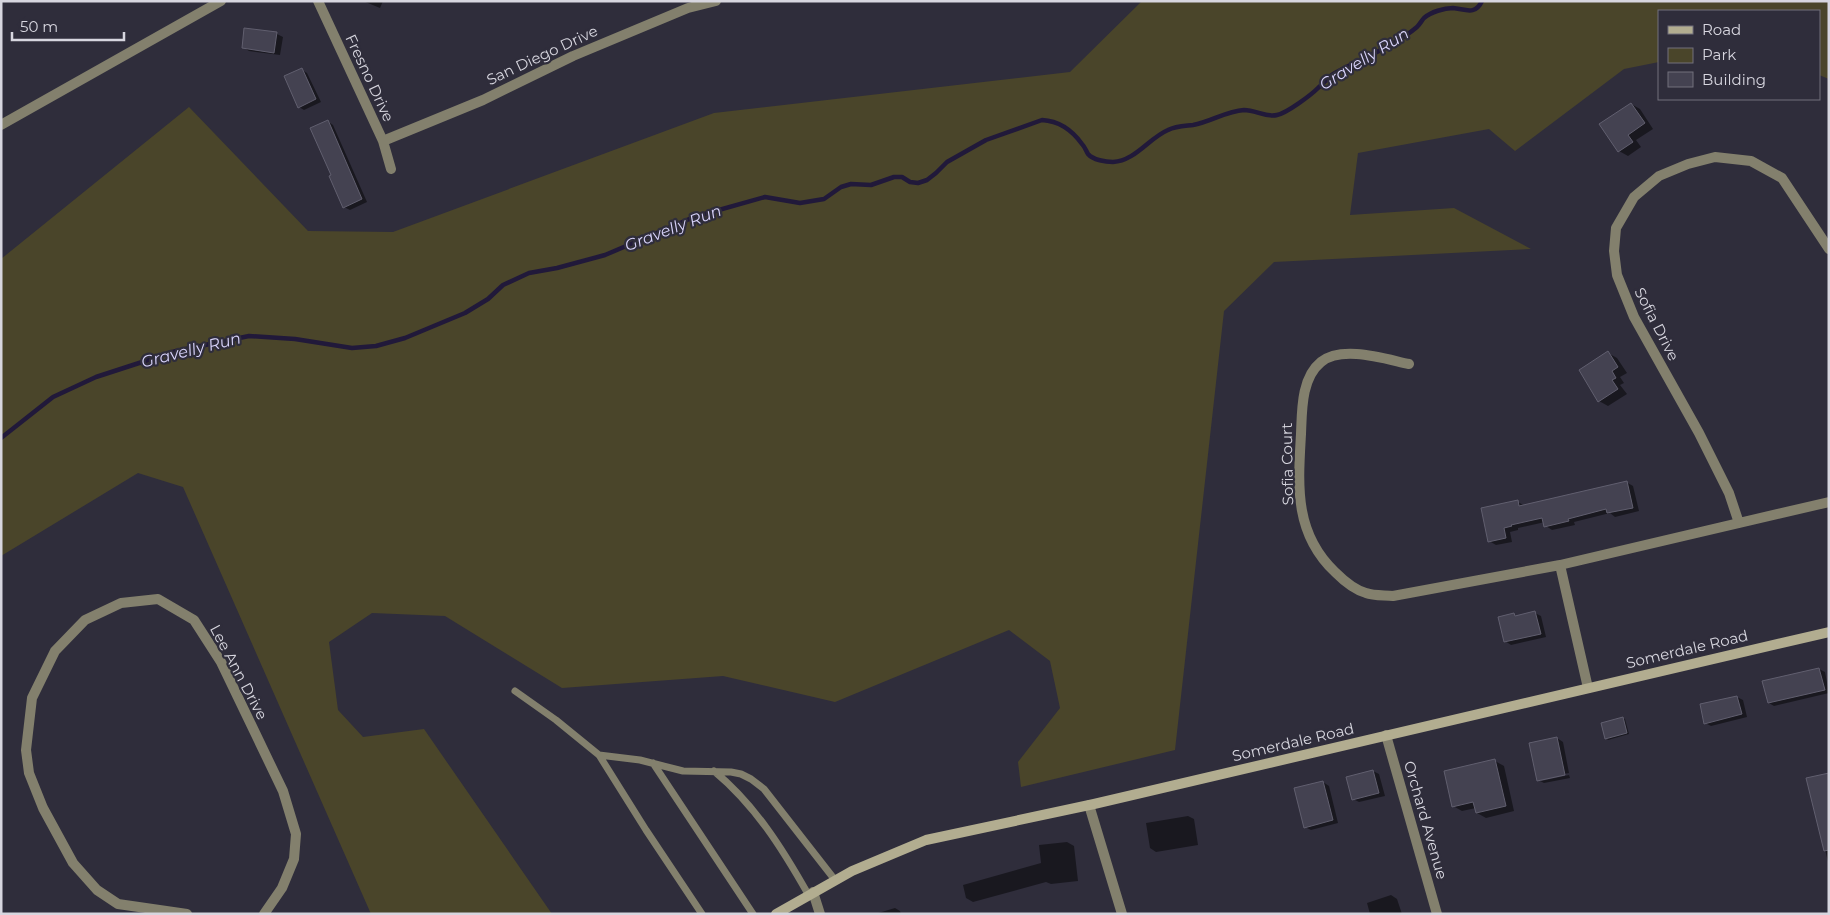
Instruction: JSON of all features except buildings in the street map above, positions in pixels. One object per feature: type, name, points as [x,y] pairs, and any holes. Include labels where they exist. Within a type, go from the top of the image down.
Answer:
[{"type":"main road","name":"Somerdale Road","points":[[776,914],[835,880],[926,840],[1089,804],[1829,632]]},
{"type":"street","points":[[1,124],[221,1]]},
{"type":"street","name":"Fresno Drive","points":[[318,1],[383,141],[391,169]]},
{"type":"street","name":"San Diego Drive","points":[[383,141],[483,100],[573,56],[688,8],[716,1]]},
{"type":"street","name":"Sofia Drive","points":[[1739,523],[1729,493],[1699,433],[1634,317],[1618,275],[1614,251],[1616,228],[1634,197],[1659,176],[1688,164],[1715,157],[1751,160],[1782,178],[1829,250]]},
{"type":"street","name":"Sofia Court","points":[[1409,364],[1365,354],[1343,354],[1321,362],[1309,376],[1302,404],[1300,503],[1309,536],[1322,560],[1342,579],[1366,593],[1393,596],[1560,565]]},
{"type":"street","points":[[1588,688],[1560,565],[1829,502]]},
{"type":"street","name":"Lee Ann Drive","points":[[187,914],[118,904],[98,890],[73,863],[43,808],[29,773],[26,750],[32,698],[55,651],[85,620],[121,603],[158,599],[194,620],[221,662],[283,791],[296,834],[294,859],[282,888],[264,914]]},
{"type":"street","name":"Orchard Avenue","points":[[1386,735],[1437,914]]},
{"type":"street","points":[[1089,804],[1122,914]]},
{"type":"street","points":[[810,893],[820,914]]},
{"type":"lane","points":[[515,691],[556,720],[599,755],[699,913]]},
{"type":"lane","points":[[599,755],[626,757],[684,771],[714,771],[741,774],[764,789],[835,880]]},
{"type":"lane","points":[[653,763],[753,914]]},
{"type":"lane","points":[[714,771],[752,808],[773,835],[810,893]]},
{"type":"green space","points":[[1142,1],[1829,1],[1829,79],[1820,75],[1820,10],[1658,10],[1658,62],[1624,69],[1515,151],[1489,129],[1358,153],[1350,215],[1454,208],[1531,249],[1274,262],[1224,311],[1175,750],[1021,787],[1018,762],[1060,708],[1050,661],[1009,630],[835,702],[723,676],[562,688],[445,616],[372,613],[329,642],[338,710],[363,737],[424,729],[552,914],[371,914],[183,487],[138,473],[1,556],[1,259],[189,107],[308,231],[393,232],[714,113],[1070,72]]},
{"type":"waterway","name":"Gravelly Run","points":[[1,438],[53,397],[96,377],[176,351],[249,336],[295,339],[352,348],[376,346],[405,338],[465,313],[488,299],[503,285],[529,273],[557,268],[605,255],[694,217],[765,197],[800,203],[824,199],[841,187],[851,184],[871,185],[894,177],[902,177],[910,182],[918,183],[927,180],[947,162],[986,140],[1042,120],[1059,124],[1069,131],[1093,158],[1113,162],[1128,158],[1161,134],[1180,126],[1200,124],[1225,114],[1244,110],[1273,116],[1277,115],[1305,99],[1330,76],[1408,34],[1430,14],[1449,8],[1473,10],[1482,1]]}]
